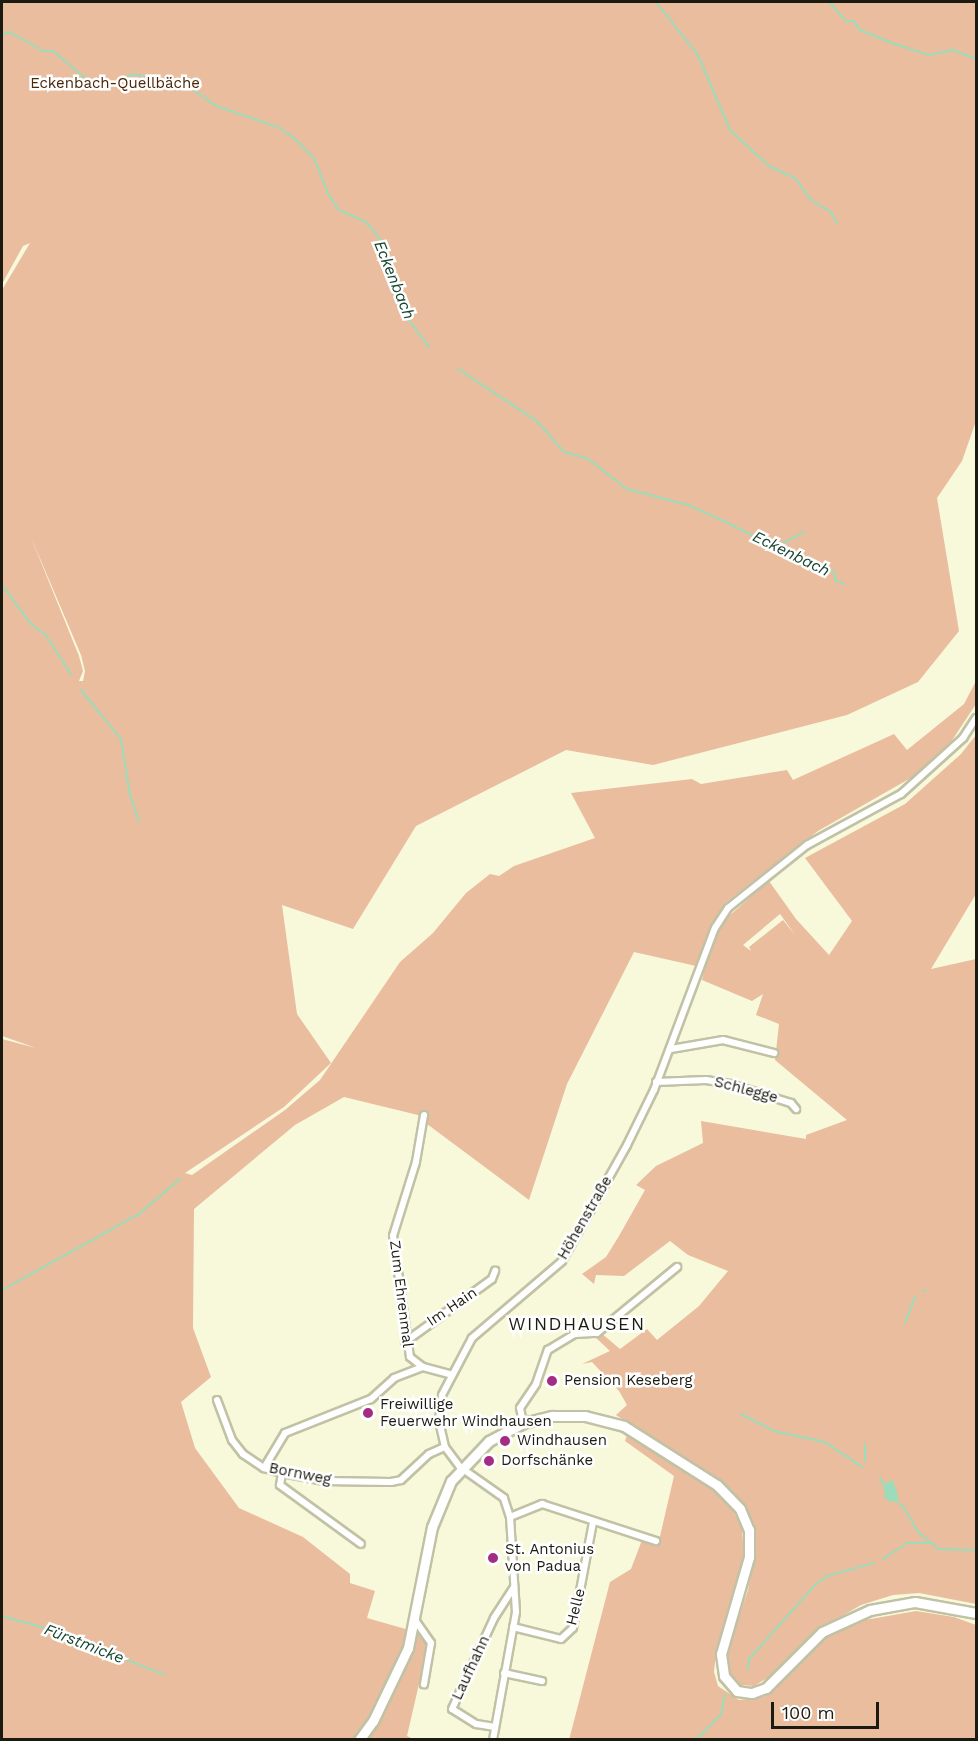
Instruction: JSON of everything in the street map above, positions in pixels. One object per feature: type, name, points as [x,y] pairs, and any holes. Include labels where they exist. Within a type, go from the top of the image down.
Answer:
[{"type":"main road","points":[[359,1740],[398,1672],[415,1620],[437,1507],[460,1467],[489,1441],[523,1423],[572,1414],[624,1426],[680,1458],[734,1499],[745,1520],[750,1542],[744,1579],[721,1654],[724,1676],[737,1691],[752,1693],[766,1688],[822,1632],[870,1610],[915,1602],[976,1613]]},
{"type":"street","name":"Höhenstraße","points":[[510,1517],[504,1498],[460,1467],[445,1447],[439,1420],[442,1395],[472,1338],[562,1261],[627,1145],[670,1049],[698,970],[728,908],[807,845],[901,794],[963,738],[976,718]]},
{"type":"street","points":[[670,1049],[723,1041],[774,1053]]},
{"type":"street","name":"Schlegge","points":[[656,1082],[731,1083],[791,1103],[796,1109]]},
{"type":"street","name":"Zum Ehrenmal","points":[[424,1115],[416,1162],[393,1236],[405,1342],[410,1357],[423,1367],[452,1376]]},
{"type":"street","points":[[523,1423],[520,1408],[536,1384],[548,1350],[575,1334],[597,1333],[676,1267]]},
{"type":"street","name":"Im Hain","points":[[405,1342],[492,1279],[495,1271]]},
{"type":"street","points":[[264,1468],[285,1433],[370,1399],[394,1378],[423,1367]]},
{"type":"street","name":"Bornweg","points":[[217,1400],[232,1440],[243,1454],[264,1468],[282,1473],[324,1481],[391,1482],[401,1480],[429,1454],[445,1447]]},
{"type":"street","points":[[282,1473],[280,1485],[361,1544]]},
{"type":"street","points":[[493,1740],[513,1627],[515,1587],[510,1517],[542,1504],[656,1541]]},
{"type":"street","name":"Helle","points":[[513,1627],[561,1639],[573,1628],[593,1522]]},
{"type":"street","name":"Laufhahn","points":[[495,1726],[476,1724],[452,1709],[495,1618],[515,1587]]},
{"type":"street","points":[[415,1620],[431,1643],[424,1684]]},
{"type":"street","points":[[504,1673],[542,1682]]},
{"type":"green space","name":"Eckenbach-Quellbäche","points":[[2,2],[976,2],[976,421],[962,461],[937,498],[959,631],[918,682],[847,715],[653,765],[566,750],[416,826],[353,929],[282,905],[297,1014],[331,1063],[284,1107],[185,1173],[192,1175],[285,1110],[320,1080],[400,962],[433,933],[466,893],[490,874],[499,876],[514,866],[595,838],[571,793],[692,779],[701,784],[787,770],[793,780],[894,734],[907,750],[964,704],[976,681],[976,704],[949,745],[916,775],[818,831],[725,903],[712,924],[696,966],[634,952],[567,1084],[529,1200],[427,1124],[422,1116],[344,1097],[295,1125],[194,1209],[193,1328],[211,1377],[181,1402],[195,1448],[239,1508],[303,1537],[350,1574],[350,1583],[375,1591],[367,1618],[416,1632],[428,1645],[407,1736],[413,1739],[2,1739],[2,1039],[36,1048],[2,1036],[2,290],[30,243],[23,246],[2,284]],"holes":[[[30,535],[81,655],[85,671],[83,681],[79,681],[83,671],[79,656]]]},
{"type":"green space","points":[[976,735],[976,894],[931,969],[976,959],[976,1604],[919,1593],[893,1595],[861,1605],[820,1629],[769,1677],[754,1686],[740,1685],[730,1673],[727,1652],[748,1590],[756,1548],[751,1519],[731,1489],[616,1415],[627,1405],[619,1391],[592,1362],[582,1364],[610,1351],[594,1336],[601,1333],[620,1349],[647,1329],[657,1340],[699,1306],[728,1271],[688,1255],[670,1241],[624,1276],[596,1275],[594,1284],[582,1274],[606,1257],[619,1236],[645,1190],[636,1185],[656,1166],[703,1143],[701,1121],[806,1139],[806,1135],[847,1120],[775,1060],[779,1024],[756,1015],[763,994],[752,1001],[702,980],[714,929],[769,881],[796,919],[829,955],[852,921],[805,858],[905,804],[961,754]],"holes":[[[780,914],[796,936],[783,920],[749,947],[751,951],[743,945]]]},
{"type":"green space","points":[[628,1432],[708,1484],[728,1502],[742,1528],[744,1555],[716,1653],[714,1672],[718,1686],[739,1700],[764,1697],[825,1638],[865,1620],[916,1611],[954,1617],[976,1625],[976,1739],[569,1740],[610,1582],[631,1569],[642,1540],[658,1545],[674,1476],[625,1441]]},
{"type":"shaded area","points":[[893,1480],[899,1499],[890,1502],[885,1498],[883,1484]]},
{"type":"waterway","points":[[656,2],[698,55],[730,130],[769,166],[795,178],[811,200],[831,212],[837,223]]},
{"type":"waterway","points":[[829,2],[846,21],[854,21],[860,30],[895,44],[929,55],[953,50],[976,59]]},
{"type":"waterway","name":"Eckenbach","points":[[2,35],[10,32],[43,51],[53,51],[91,83],[107,87],[132,74],[160,79],[167,85],[192,89],[216,106],[278,127],[294,138],[314,158],[329,196],[339,210],[366,222],[382,242],[408,319],[429,347]]},
{"type":"waterway","name":"Eckenbach","points":[[458,369],[537,421],[564,452],[587,458],[627,489],[688,505],[775,547],[798,554],[835,573],[835,580],[844,584]]},
{"type":"waterway","points":[[775,547],[804,532]]},
{"type":"waterway","points":[[2,585],[31,624],[45,634],[71,674]]},
{"type":"waterway","points":[[81,690],[121,739],[130,795],[139,821]]},
{"type":"waterway","points":[[2,1290],[139,1214],[180,1179]]},
{"type":"waterway","points":[[905,1323],[915,1297]]},
{"type":"waterway","points":[[741,1414],[774,1431],[825,1442],[862,1467]]},
{"type":"waterway","points":[[865,1444],[865,1461]]},
{"type":"waterway","points":[[880,1477],[883,1484]]},
{"type":"waterway","points":[[895,1501],[903,1506],[918,1532],[939,1549],[976,1550]]},
{"type":"waterway","points":[[883,1559],[907,1543],[929,1543]]},
{"type":"waterway","points":[[748,1669],[749,1659],[815,1585],[827,1576],[874,1563]]},
{"type":"waterway","name":"Fürstmicke","points":[[2,1616],[55,1631],[165,1675]]},
{"type":"waterway","points":[[696,1740],[721,1714],[725,1694]]},
{"type":"place","name":"Pension Keseberg","points":[[552,1381]]},
{"type":"place","name":"Freiwillige Feuerwehr Windhausen","points":[[368,1413]]},
{"type":"place","name":"Windhausen","points":[[505,1441]]},
{"type":"place","name":"Dorfschänke","points":[[489,1461]]},
{"type":"place","name":"St. Antonius von Padua","points":[[493,1558]]},
{"type":"district","name":"WINDHAUSEN","points":[[577,1324]]}]
